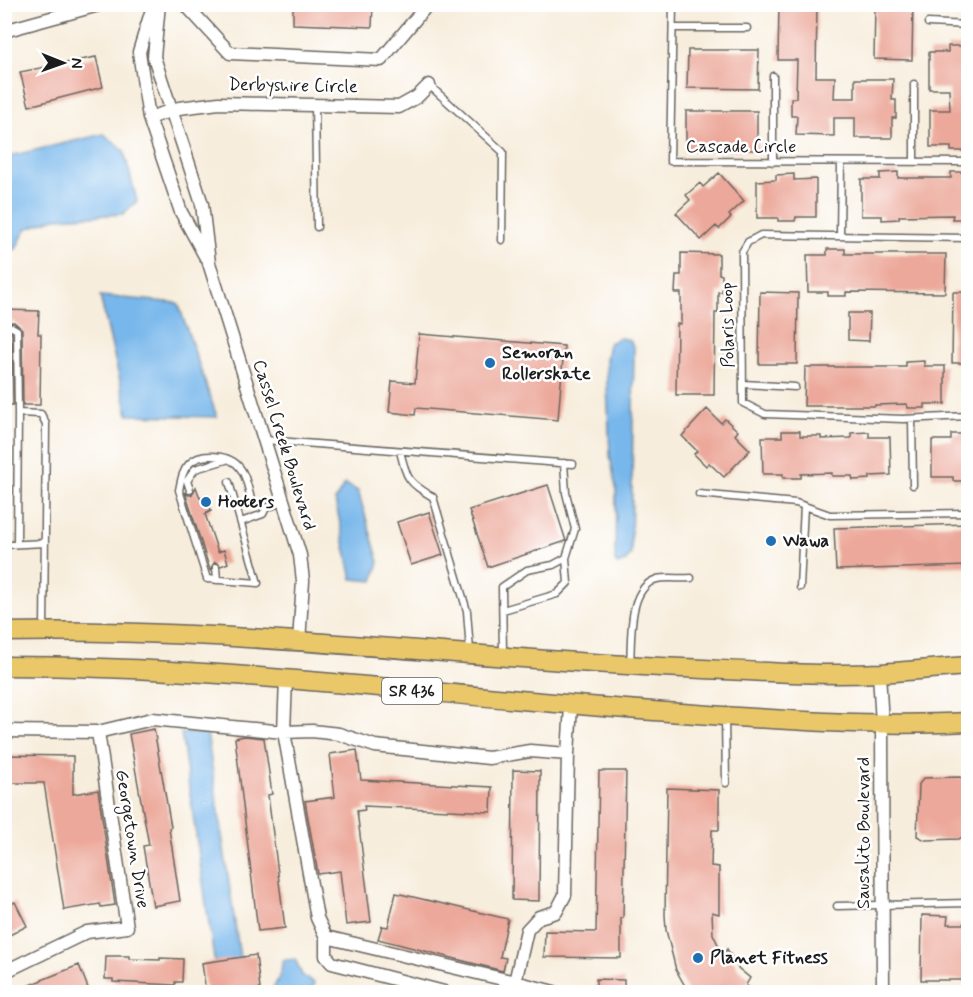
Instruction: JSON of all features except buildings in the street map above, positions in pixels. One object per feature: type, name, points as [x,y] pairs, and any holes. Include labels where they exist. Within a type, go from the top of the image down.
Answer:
[{"type":"main road","name":"SR 436","points":[[4,632],[158,634],[630,666],[778,672],[879,673],[969,666]]},
{"type":"main road","name":"SR 436","points":[[4,666],[64,666],[212,673],[571,706],[725,716],[916,725],[969,722]]},
{"type":"street","points":[[4,31],[102,4]]},
{"type":"street","name":"Cassel Creek Boulevard","points":[[154,4],[139,52],[149,118],[181,212],[209,262]]},
{"type":"street","name":"Cassel Creek Boulevard","points":[[159,4],[154,57],[202,204],[209,262],[300,555],[303,581],[299,642]]},
{"type":"street","points":[[185,4],[230,53],[381,60],[428,4]]},
{"type":"street","name":"Derbyshire Circle","points":[[149,118],[201,104],[219,103],[399,107],[417,97],[429,85]]},
{"type":"street","name":"Sausalito Boulevard","points":[[879,673],[882,724],[883,993]]},
{"type":"street","points":[[286,680],[284,732],[317,918],[326,937],[326,956],[332,963],[444,993]]},
{"type":"street","points":[[515,981],[527,930],[539,917],[556,912],[565,895],[571,706]]},
{"type":"street","points":[[4,731],[98,732],[152,719],[284,732],[330,733],[375,746],[489,758],[530,751],[568,754]]},
{"type":"street","name":"Georgetown Drive","points":[[4,972],[87,932],[127,927],[98,732]]},
{"type":"street","points":[[326,937],[515,981],[554,993]]},
{"type":"lane","name":"Cascade Circle","points":[[673,4],[670,162],[969,162]]},
{"type":"lane","points":[[928,23],[969,25]]},
{"type":"lane","points":[[673,28],[747,28]]},
{"type":"lane","points":[[773,76],[773,162]]},
{"type":"lane","points":[[914,162],[915,84]]},
{"type":"lane","points":[[429,85],[503,152],[502,240]]},
{"type":"lane","points":[[315,105],[317,227]]},
{"type":"lane","points":[[840,236],[841,162]]},
{"type":"lane","name":"Polaris Loop","points":[[969,238],[761,235],[748,242],[742,252],[743,403],[765,414],[912,419],[969,416]]},
{"type":"lane","points":[[4,327],[17,330],[17,544]]},
{"type":"lane","points":[[743,384],[795,387]]},
{"type":"lane","points":[[18,413],[41,414],[46,424],[44,631]]},
{"type":"lane","points":[[912,419],[913,485]]},
{"type":"lane","points":[[264,440],[573,464]]},
{"type":"lane","points":[[400,451],[405,475],[414,486],[434,497],[467,611],[470,655]]},
{"type":"lane","points":[[229,482],[258,583],[207,579],[179,490],[181,477],[189,464],[199,457],[213,456],[227,459],[241,468],[252,503],[266,508]]},
{"type":"lane","points":[[190,490],[187,481],[195,469],[227,459]]},
{"type":"lane","points":[[503,610],[557,594],[568,583],[566,558],[575,529],[566,493],[564,464]]},
{"type":"lane","points":[[699,494],[796,502],[830,515],[969,513]]},
{"type":"lane","points":[[241,522],[263,514],[266,508],[284,502]]},
{"type":"lane","points":[[800,587],[804,506]]},
{"type":"lane","points":[[4,545],[45,543]]},
{"type":"lane","points":[[503,658],[502,587],[527,570],[553,565],[566,558]]},
{"type":"lane","points":[[216,567],[217,580]]},
{"type":"lane","points":[[630,666],[635,600],[644,588],[657,579],[691,578]]},
{"type":"lane","points":[[725,716],[726,783]]},
{"type":"lane","points":[[837,906],[969,903]]},
{"type":"water","points":[[104,134],[124,151],[137,201],[123,214],[55,218],[26,229],[16,249],[5,250],[5,157]]},
{"type":"water","points":[[100,296],[178,303],[217,417],[128,415]]},
{"type":"water","points":[[620,338],[630,340],[634,349],[631,554],[626,561],[618,565],[615,562],[616,488],[610,456],[606,360],[609,343]]},
{"type":"water","points":[[345,484],[358,491],[379,562],[373,581],[352,579],[335,500]]},
{"type":"water","points":[[181,733],[207,733],[245,992],[219,992]]},
{"type":"water","points":[[295,959],[302,975],[314,983],[311,992],[271,992],[279,977],[282,961]]},
{"type":"place","name":"Semoran Rollerskate","points":[[490,363]]},
{"type":"place","name":"Hooters","points":[[206,502]]},
{"type":"place","name":"Wawa","points":[[771,541]]},
{"type":"place","name":"Planet Fitness","points":[[698,958]]}]
